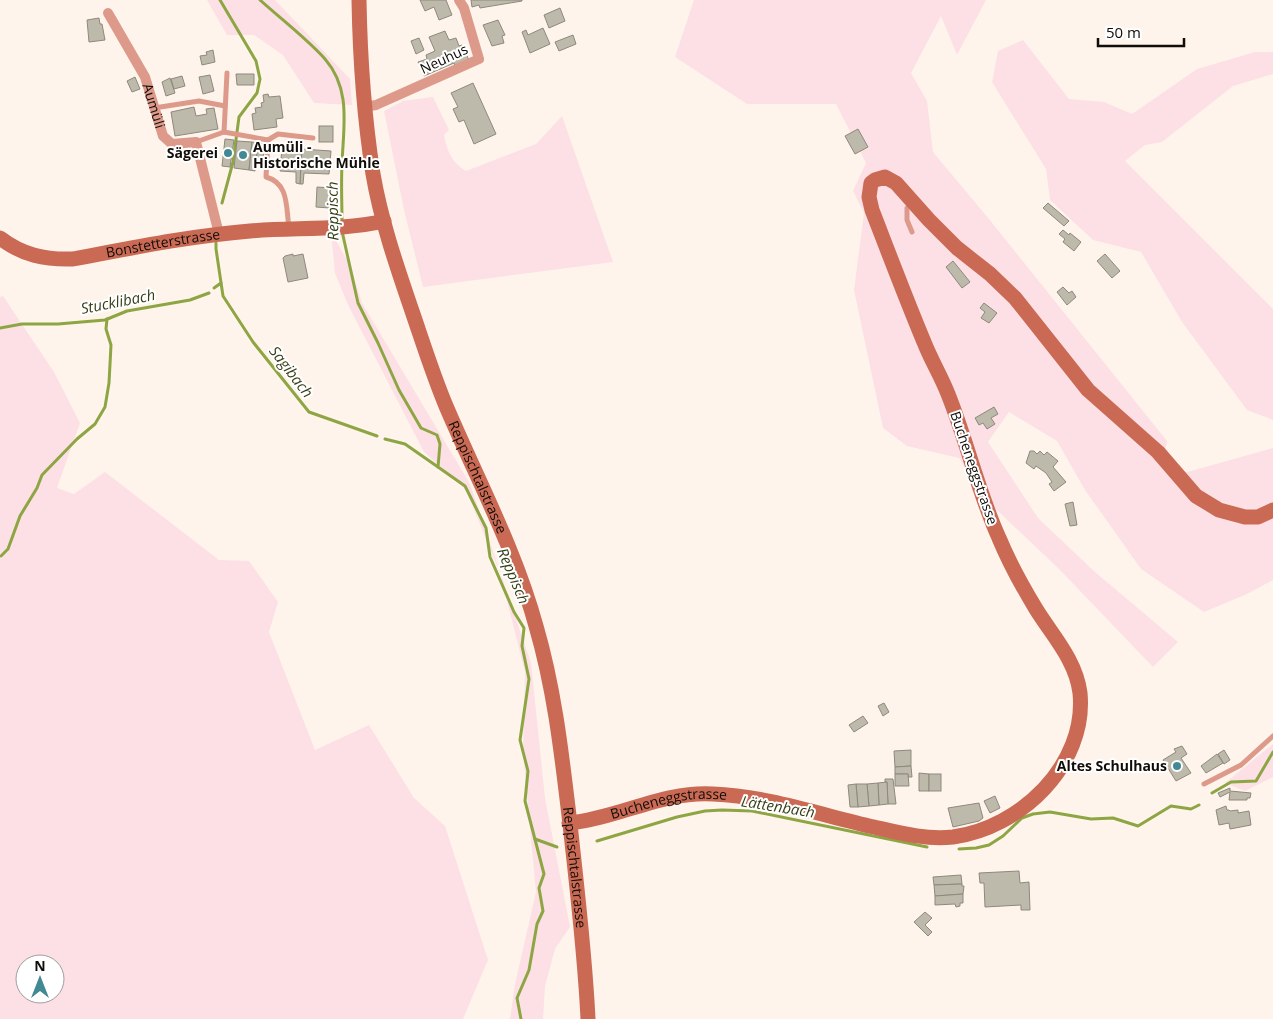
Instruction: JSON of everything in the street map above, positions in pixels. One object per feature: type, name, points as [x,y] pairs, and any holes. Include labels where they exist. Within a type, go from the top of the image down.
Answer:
[{"type":"street","name":"Reppischtalstrasse","points":[[359,0],[361,76],[373,175],[395,262],[446,405],[494,510],[517,569],[536,626],[550,683],[559,731],[570,823],[584,958],[588,1019]]},
{"type":"street","name":"Neuhus","points":[[364,107],[379,104],[479,59],[460,0]]},
{"type":"street","name":"Aumüli","points":[[108,13],[145,77],[163,136],[172,144],[196,142]]},
{"type":"street","points":[[196,142],[219,234]]},
{"type":"street","name":"Bucheneggstrasse","points":[[570,823],[594,820],[667,797],[698,793],[772,803],[910,835],[946,838],[991,826],[1008,816],[1045,789],[1059,772],[1069,754],[1076,734],[1079,714],[1080,694],[1076,678],[1071,663],[1023,588],[998,538],[947,390],[925,346],[872,210],[869,197],[871,184],[880,178],[896,182],[912,202],[957,248],[990,274],[1015,298],[1088,390],[1158,452],[1196,496],[1219,510],[1245,517],[1258,516],[1273,510]]},
{"type":"street","name":"Bonstetterstrasse","points":[[0,238],[27,254],[58,260],[73,259],[166,241],[219,234],[289,228],[348,226],[384,221]]},
{"type":"lane","points":[[224,132],[227,73]]},
{"type":"lane","points":[[154,108],[199,101],[225,106]]},
{"type":"lane","points":[[196,142],[224,132],[268,140],[278,134],[313,138]]},
{"type":"lane","points":[[268,140],[266,177],[276,179],[284,190],[289,228]]},
{"type":"lane","points":[[912,202],[907,208],[907,220],[912,232]]},
{"type":"lane","points":[[1204,784],[1242,765],[1273,736]]},
{"type":"shaded area","points":[[207,0],[275,0],[350,79],[352,105],[314,103],[283,55],[254,35],[227,35]]},
{"type":"shaded area","points":[[694,0],[986,0],[957,55],[941,16],[911,73],[927,101],[933,152],[1167,441],[1165,451],[1184,473],[1273,448],[1273,580],[1247,594],[1204,612],[1141,569],[1085,490],[1057,441],[1009,412],[988,442],[1038,518],[1095,572],[1178,642],[1153,667],[1059,569],[982,496],[959,458],[907,446],[883,428],[854,290],[864,213],[853,191],[866,163],[836,104],[747,104],[675,57]]},
{"type":"shaded area","points":[[1023,40],[1069,99],[1104,102],[1132,114],[1197,69],[1255,52],[1273,52],[1273,74],[1233,86],[1162,142],[1145,145],[1125,161],[1273,309],[1273,420],[1247,410],[1182,322],[1141,252],[1093,240],[1050,200],[1046,169],[992,82],[998,51]]},
{"type":"shaded area","points":[[433,97],[449,130],[444,135],[449,151],[457,164],[466,171],[536,144],[562,116],[613,262],[423,287],[404,210],[384,111],[403,101]]},
{"type":"shaded area","points":[[331,232],[350,265],[362,303],[470,484],[531,663],[545,798],[570,927],[555,949],[545,986],[543,1019],[510,1019],[515,984],[536,892],[523,752],[525,672],[500,573],[466,490],[424,452],[348,305],[335,273]]},
{"type":"shaded area","points":[[3,296],[54,372],[80,423],[57,488],[74,494],[105,472],[219,560],[249,561],[278,602],[269,632],[315,750],[369,725],[414,798],[445,826],[488,960],[463,1019],[0,1019],[0,297]]},
{"type":"shaded area","points":[[1273,744],[1273,777],[1245,791],[1225,783]]},
{"type":"building","points":[[420,0],[446,0],[452,15],[439,20],[434,7],[425,11]]},
{"type":"building","points":[[471,0],[522,1],[480,8],[479,5],[472,7]]},
{"type":"building","points":[[560,8],[565,21],[549,28],[544,15]]},
{"type":"building","points":[[99,18],[105,40],[89,42],[87,20]]},
{"type":"building","points":[[498,20],[505,35],[502,36],[504,43],[492,46],[483,25]]},
{"type":"building","points":[[543,28],[550,44],[530,53],[522,32],[526,30],[528,35]]},
{"type":"building","points":[[445,31],[449,40],[456,38],[459,46],[462,45],[469,60],[455,66],[454,63],[424,76],[418,62],[427,59],[426,55],[435,51],[429,37]]},
{"type":"building","points":[[573,35],[576,44],[559,51],[555,42]]},
{"type":"building","points":[[419,38],[424,50],[416,54],[411,41]]},
{"type":"building","points":[[213,50],[215,62],[202,65],[200,56],[207,55],[206,52]]},
{"type":"building","points":[[236,74],[254,74],[254,85],[237,85]]},
{"type":"building","points":[[210,75],[214,91],[203,94],[199,77]]},
{"type":"building","points":[[182,76],[185,86],[174,89],[171,79]]},
{"type":"building","points":[[135,77],[140,89],[132,92],[127,81]]},
{"type":"building","points":[[170,78],[175,93],[166,96],[162,82]]},
{"type":"building","points":[[473,83],[496,134],[474,144],[464,120],[459,122],[453,109],[458,107],[451,93]]},
{"type":"building","points":[[268,94],[269,97],[280,96],[283,118],[276,119],[277,127],[254,130],[252,114],[256,113],[255,108],[262,107],[261,103],[264,102],[263,95]]},
{"type":"building","points":[[194,107],[196,116],[207,114],[206,109],[214,108],[218,129],[175,136],[171,112]]},
{"type":"building","points":[[319,126],[333,126],[333,142],[319,142]]},
{"type":"building","points":[[858,129],[868,147],[855,154],[845,136]]},
{"type":"building","name":"Sägerei","points":[[225,139],[234,140],[230,167],[222,166]]},
{"type":"building","name":"Aumüli - Historische Mühle","points":[[237,141],[252,142],[249,170],[234,168]]},
{"type":"building","points":[[252,142],[258,143],[255,171],[249,170]]},
{"type":"building","points":[[258,143],[264,144],[263,163],[259,162],[259,164],[256,163]]},
{"type":"building","points":[[282,148],[302,149],[301,160],[281,159]]},
{"type":"building","points":[[302,149],[331,151],[329,174],[304,173],[303,184],[300,184]]},
{"type":"building","points":[[281,159],[301,160],[300,184],[296,183],[296,172],[280,171]]},
{"type":"building","points":[[317,187],[331,188],[330,208],[316,207]]},
{"type":"building","points":[[1048,203],[1069,221],[1064,226],[1043,208]]},
{"type":"building","points":[[1063,230],[1081,242],[1074,251],[1063,242],[1065,239],[1059,234]]},
{"type":"building","points":[[293,254],[293,256],[303,254],[308,278],[288,282],[283,258]]},
{"type":"building","points":[[1105,254],[1120,271],[1112,278],[1097,261]]},
{"type":"building","points":[[953,261],[970,282],[962,288],[946,267]]},
{"type":"building","points":[[1063,287],[1069,293],[1072,291],[1076,297],[1067,305],[1057,292]]},
{"type":"building","points":[[984,303],[997,313],[989,323],[981,318],[985,312],[980,308]]},
{"type":"building","points":[[994,407],[998,414],[991,418],[995,424],[987,429],[983,423],[979,425],[975,418]]},
{"type":"building","points":[[1030,451],[1034,451],[1037,454],[1040,451],[1044,455],[1047,452],[1058,461],[1053,467],[1066,482],[1054,491],[1049,484],[1052,482],[1046,473],[1036,466],[1034,469],[1026,463]]},
{"type":"building","points":[[1073,502],[1077,525],[1070,526],[1065,504]]},
{"type":"building","points":[[884,703],[889,712],[883,716],[878,706]]},
{"type":"building","points":[[863,716],[868,723],[854,732],[849,725]]},
{"type":"building","name":"Altes Schulhaus","points":[[1182,746],[1187,754],[1181,758],[1191,773],[1176,781],[1163,760],[1176,752],[1174,749]]},
{"type":"building","points":[[911,750],[911,766],[895,767],[894,751]]},
{"type":"building","points":[[1224,750],[1230,760],[1224,764],[1218,754]]},
{"type":"building","points":[[1217,754],[1223,763],[1206,773],[1201,766]]},
{"type":"building","points":[[911,766],[912,777],[908,777],[908,774],[895,774],[895,767]]},
{"type":"building","points":[[919,773],[929,774],[929,791],[919,791]]},
{"type":"building","points":[[895,774],[908,774],[909,786],[895,786]]},
{"type":"building","points":[[929,774],[941,774],[941,791],[929,791]]},
{"type":"building","points":[[885,779],[893,779],[896,804],[888,804],[887,782],[885,782]]},
{"type":"building","points":[[887,782],[888,804],[879,805],[878,783]]},
{"type":"building","points":[[878,783],[879,805],[869,806],[867,784]]},
{"type":"building","points":[[856,784],[867,784],[869,806],[858,807]]},
{"type":"building","points":[[856,784],[858,807],[850,807],[848,785]]},
{"type":"building","points":[[1230,788],[1230,791],[1251,793],[1250,798],[1247,798],[1247,800],[1229,800],[1230,792],[1220,797],[1218,793]]},
{"type":"building","points":[[995,796],[1000,808],[990,813],[984,801]]},
{"type":"building","points":[[979,803],[983,818],[979,821],[953,827],[948,808]]},
{"type":"building","points":[[1226,806],[1227,810],[1238,810],[1238,813],[1249,811],[1251,825],[1230,829],[1229,823],[1219,825],[1216,810]]},
{"type":"building","points":[[1019,871],[1020,883],[1029,882],[1030,910],[1021,910],[1021,905],[985,907],[984,883],[980,883],[979,873]]},
{"type":"building","points":[[961,875],[962,884],[934,885],[933,877]]},
{"type":"building","points":[[962,884],[964,886],[963,894],[935,896],[934,885]]},
{"type":"building","points":[[963,894],[963,903],[960,903],[960,906],[956,907],[955,904],[935,905],[935,896]]},
{"type":"building","points":[[925,912],[932,918],[925,925],[932,932],[928,936],[914,922]]},
{"type":"waterway","name":"Sagibach","points":[[220,0],[256,61],[260,79],[257,93],[239,117],[233,162],[222,203]]},
{"type":"waterway","name":"Reppisch","points":[[260,0],[325,59],[334,71],[339,83],[343,96],[344,110],[342,222]]},
{"type":"waterway","name":"Reppisch","points":[[342,231],[358,303],[399,390],[421,428],[437,435],[440,444],[438,467],[465,486],[486,528],[490,557],[514,612],[524,628],[522,646],[529,679],[520,740],[528,771],[525,801],[544,874],[539,888],[543,911],[537,924],[529,970],[517,998],[521,1019]]},
{"type":"waterway","name":"Sagibach","points":[[216,243],[223,296],[253,342],[309,412],[377,436]]},
{"type":"waterway","name":"Stucklibach","points":[[214,288],[221,283]]},
{"type":"waterway","name":"Stucklibach","points":[[0,328],[22,324],[58,324],[105,320],[127,311],[190,300],[209,293]]},
{"type":"waterway","points":[[1,556],[8,549],[20,516],[37,488],[42,475],[77,439],[95,424],[105,407],[109,383],[111,345],[106,329],[107,319]]},
{"type":"waterway","name":"Sagibach","points":[[385,439],[405,444],[438,467]]},
{"type":"waterway","name":"Lättenbach","points":[[1212,793],[1231,782],[1256,781],[1273,752]]},
{"type":"waterway","name":"Lättenbach","points":[[959,849],[989,845],[1003,836],[1022,818],[1033,814],[1050,812],[1091,819],[1113,818],[1138,826],[1171,806],[1191,809],[1199,805]]},
{"type":"waterway","name":"Lättenbach","points":[[597,841],[677,817],[705,811],[722,810],[752,811],[927,847]]},
{"type":"waterway","name":"Lättenbach","points":[[535,839],[557,847]]},
{"type":"place","name":"Sägerei","points":[[228,153]]},
{"type":"place","name":"Aumüli - Historische Mühle","points":[[243,155]]},
{"type":"place","name":"Altes Schulhaus","points":[[1177,766]]}]
